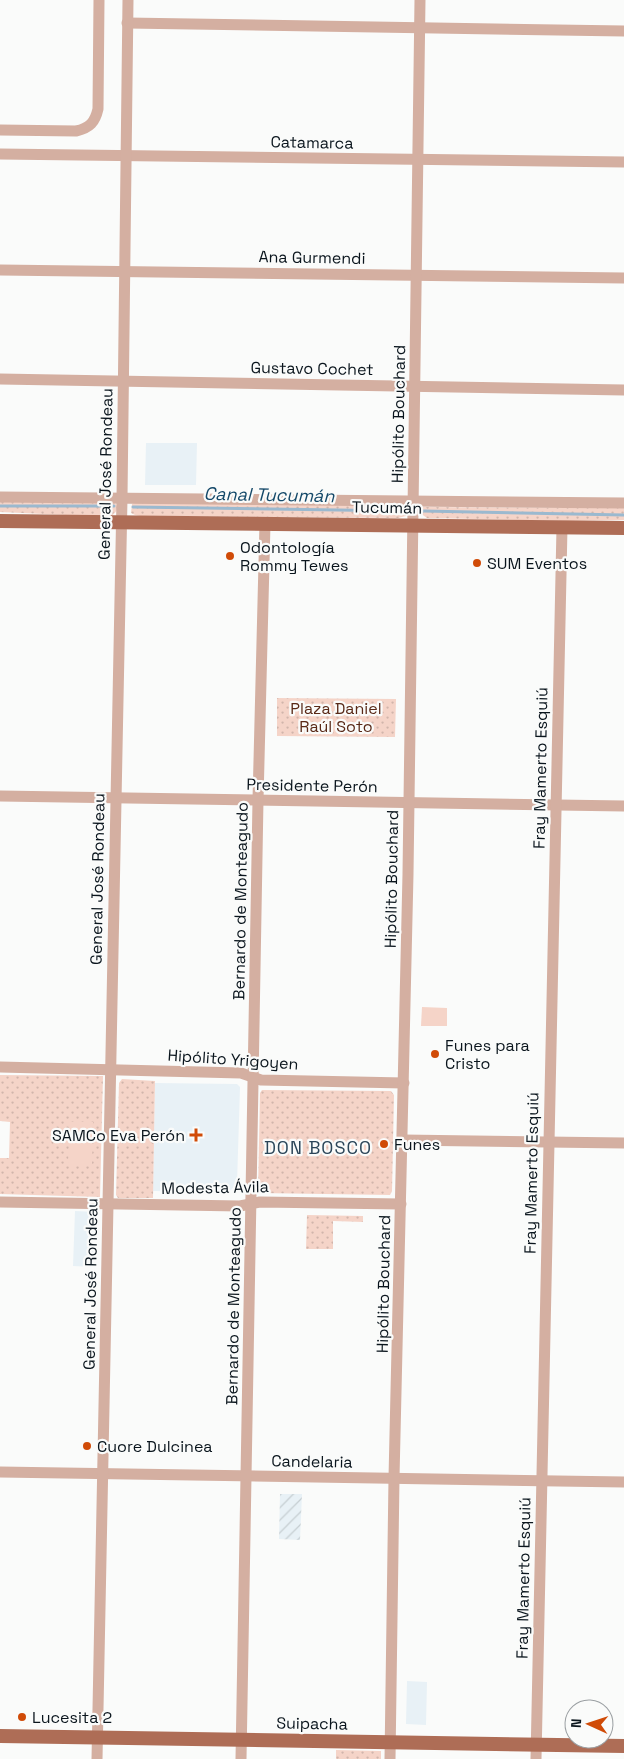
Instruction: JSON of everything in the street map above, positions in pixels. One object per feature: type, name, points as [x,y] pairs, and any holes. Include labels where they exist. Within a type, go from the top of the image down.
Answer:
[{"type":"main road","name":"Tucumán","points":[[0,521],[413,524],[624,528]]},
{"type":"main road","name":"Suipacha","points":[[0,1736],[624,1746]]},
{"type":"street","points":[[0,130],[76,131],[85,129],[96,119],[98,109],[99,0]]},
{"type":"street","name":"General José Rondeau","points":[[98,1759],[122,498],[128,0]]},
{"type":"street","name":"Hipólito Bouchard","points":[[390,1759],[394,1478],[409,803],[420,0]]},
{"type":"street","points":[[127,23],[624,31]]},
{"type":"street","name":"Catamarca","points":[[0,154],[624,162]]},
{"type":"street","name":"Ana Gurmendi","points":[[0,270],[624,278]]},
{"type":"street","name":"Gustavo Cochet","points":[[0,379],[624,390]]},
{"type":"street","name":"Tucumán","points":[[0,497],[624,503]]},
{"type":"street","name":"Bernardo de Monteagudo","points":[[241,1759],[258,800],[265,523]]},
{"type":"street","name":"Fray Mamerto Esquiú","points":[[536,1759],[562,527]]},
{"type":"street","name":"Presidente Perón","points":[[0,796],[624,806]]},
{"type":"street","name":"Hipólito Yrigoyen","points":[[0,1067],[241,1073],[261,1080],[404,1083]]},
{"type":"street","points":[[402,1140],[624,1144]]},
{"type":"street","name":"Modesta Ávila","points":[[0,1202],[240,1206],[260,1202],[401,1204]]},
{"type":"street","name":"Candelaria","points":[[0,1472],[624,1482]]},
{"type":"shaded area","points":[[146,443],[197,443],[196,485],[145,485]]},
{"type":"shaded area","name":"SAMCo Eva Perón","points":[[155,1083],[237,1084],[240,1087],[237,1184],[229,1192],[153,1191]]},
{"type":"shaded area","points":[[75,1211],[96,1212],[94,1267],[73,1266]]},
{"type":"shaded area","points":[[280,1494],[302,1494],[300,1540],[279,1539]]},
{"type":"shaded area","points":[[407,1681],[427,1682],[426,1725],[406,1724]]},
{"type":"green space","points":[[0,499],[114,502],[117,508],[116,512],[110,517],[0,512]]},
{"type":"green space","points":[[132,504],[404,505],[408,510],[406,516],[398,518],[140,516],[131,513]]},
{"type":"green space","points":[[421,507],[624,508],[624,520],[567,521],[427,518],[420,513]]},
{"type":"green space","name":"Plaza Daniel Raúl Soto","points":[[277,698],[396,699],[395,737],[277,736]]},
{"type":"green space","points":[[422,1007],[447,1008],[447,1026],[421,1026]]},
{"type":"green space","points":[[0,1075],[103,1076],[100,1197],[0,1194],[0,1158],[9,1158],[10,1122],[0,1121]]},
{"type":"green space","points":[[122,1079],[155,1081],[153,1198],[118,1198],[116,1195],[119,1083]]},
{"type":"green space","points":[[262,1090],[391,1091],[394,1095],[392,1191],[390,1195],[258,1193],[260,1093]]},
{"type":"green space","points":[[70,1122],[93,1122],[92,1165],[68,1165]]},
{"type":"green space","points":[[307,1215],[363,1216],[363,1222],[333,1221],[333,1249],[306,1249]]},
{"type":"green space","points":[[336,1750],[381,1751],[381,1759],[336,1759]]},
{"type":"waterway","name":"Canal Tucumán","points":[[0,506],[114,506]]},
{"type":"waterway","name":"Canal Tucumán","points":[[133,507],[405,511]]},
{"type":"waterway","name":"Canal Tucumán","points":[[423,511],[624,515]]},
{"type":"place","name":"Odontología Rommy Tewes","points":[[230,556]]},
{"type":"place","name":"SUM Eventos","points":[[477,563]]},
{"type":"place","name":"Funes para Cristo","points":[[435,1054]]},
{"type":"place","name":"SAMCo Eva Perón","points":[[196,1135]]},
{"type":"place","name":"Funes","points":[[384,1144]]},
{"type":"place","name":"Cuore Dulcinea","points":[[87,1446]]},
{"type":"place","name":"Lucesita 2","points":[[22,1717]]},
{"type":"district","name":"DON BOSCO","points":[[318,1148]]}]
